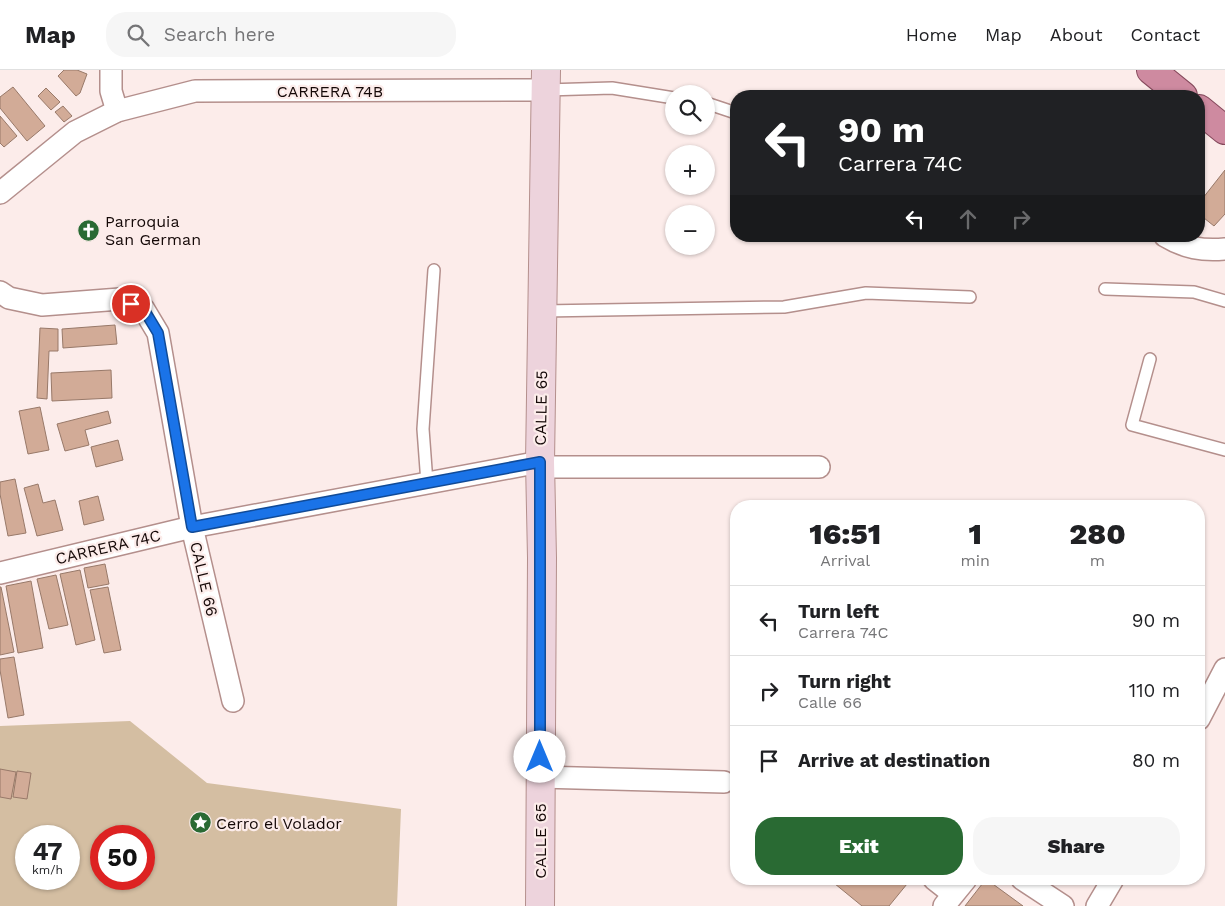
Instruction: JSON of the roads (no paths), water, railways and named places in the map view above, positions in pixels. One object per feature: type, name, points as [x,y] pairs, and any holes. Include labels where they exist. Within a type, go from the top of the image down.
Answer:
[{"type":"highway","points":[[1150,70],[1175,90]]},
{"type":"highway","points":[[1205,114],[1225,130]]},
{"type":"main road","name":"CALLE 65","points":[[540,906],[541,464],[546,80]]},
{"type":"street","points":[[110,70],[111,91],[117,111]]},
{"type":"street","name":"CARRERA 74B","points":[[0,193],[75,132],[117,111],[195,91],[546,80]]},
{"type":"street","points":[[1176,242],[1191,248],[1204,250],[1225,249]]},
{"type":"street","name":"CALLE 66","points":[[0,292],[10,298],[42,305],[120,299],[143,308],[158,333],[192,527],[233,702]]},
{"type":"street","name":"CARRERA 74C","points":[[0,573],[192,527],[427,483],[541,464],[819,467]]},
{"type":"street","points":[[1205,707],[1225,669]]},
{"type":"street","points":[[540,777],[724,782]]},
{"type":"street","points":[[943,885],[954,893]]},
{"type":"street","points":[[1031,885],[1063,906]]},
{"type":"street","points":[[1097,906],[1109,885]]},
{"type":"lane","points":[[546,80],[665,97]]},
{"type":"lane","points":[[715,106],[730,110]]},
{"type":"lane","points":[[427,483],[423,430],[434,270]]},
{"type":"lane","points":[[1105,289],[1194,292],[1225,301]]},
{"type":"lane","points":[[543,311],[784,307],[866,293],[970,297]]},
{"type":"lane","points":[[1150,359],[1132,426],[1225,450]]},
{"type":"place","name":"Parroquia San German","points":[[89,230]]},
{"type":"place","name":"Cerro el Volador","points":[[200,823]]}]
